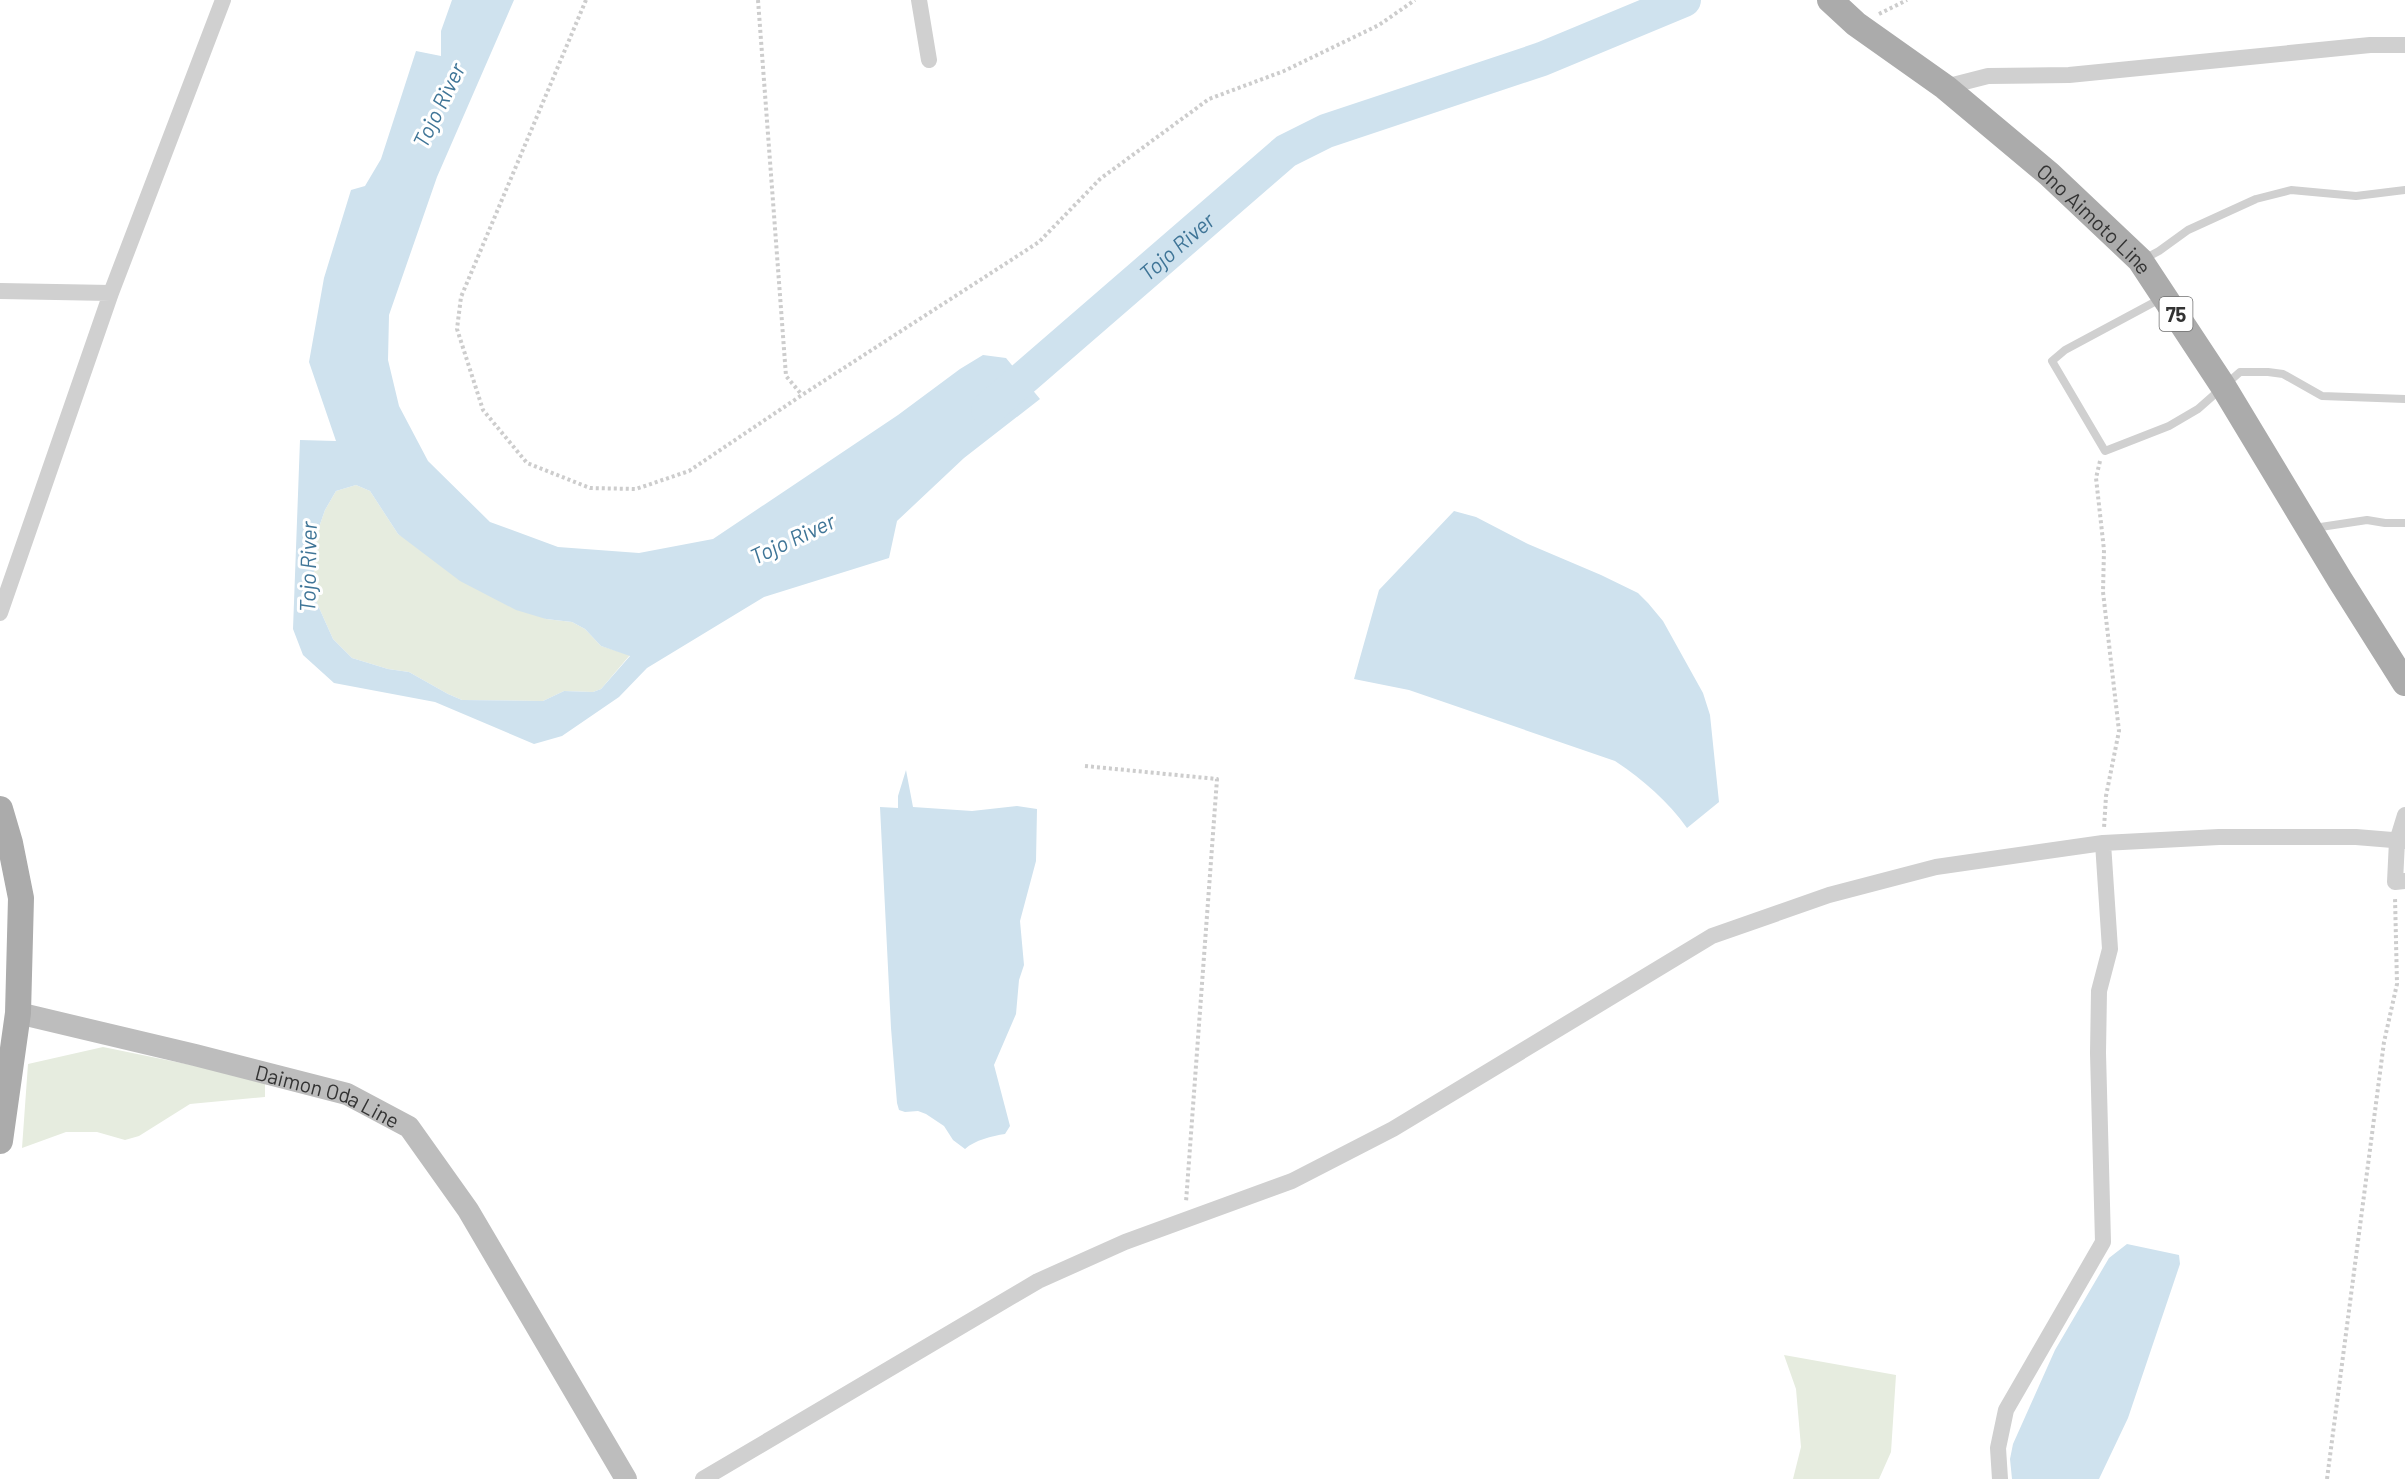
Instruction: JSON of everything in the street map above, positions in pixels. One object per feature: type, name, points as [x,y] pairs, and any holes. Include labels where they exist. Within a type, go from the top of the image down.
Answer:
[{"type":"main road","name":"Ono Aimoto Line","points":[[1830,0],[1856,24],[1945,87],[2049,174],[2140,260],[2223,386],[2405,683]]},
{"type":"main road","points":[[0,809],[10,843],[21,898],[18,1013],[6,1041],[0,1141]]},
{"type":"main road","name":"Daimon Oda Line","points":[[18,1013],[347,1094],[409,1127],[468,1210],[626,1479]]},
{"type":"street","points":[[0,613],[111,293],[223,0]]},
{"type":"street","points":[[919,0],[929,60]]},
{"type":"street","points":[[1945,87],[1988,76],[2069,75],[2370,45],[2405,45]]},
{"type":"street","points":[[0,291],[111,293]]},
{"type":"street","points":[[2400,881],[2401,841],[2405,815]]},
{"type":"street","points":[[703,1479],[1038,1281],[1125,1242],[1292,1181],[1393,1129],[1712,936],[1829,895],[1936,867],[2103,843],[2219,837],[2356,837],[2401,841]]},
{"type":"street","points":[[2000,1479],[1998,1448],[2006,1410],[2103,1242],[2098,1053],[2099,991],[2110,949],[2103,843]]},
{"type":"lane","points":[[2140,260],[2159,251],[2188,230],[2256,199],[2291,190],[2356,196],[2405,190]]},
{"type":"lane","points":[[2164,297],[2065,350],[2052,361],[2105,451],[2169,426],[2198,409],[2240,372],[2283,374],[2322,396],[2405,399]]},
{"type":"lane","points":[[2311,529],[2367,520],[2385,524],[2405,523]]},
{"type":"path","points":[[586,0],[461,297],[457,328],[483,410],[527,463],[590,488],[636,489],[689,471],[1039,242],[1100,179],[1209,99],[1284,71],[1379,25],[1415,0]]},
{"type":"path","points":[[758,0],[786,376],[802,395]]},
{"type":"path","points":[[1856,24],[1907,0]]},
{"type":"path","points":[[2103,843],[2106,796],[2119,731],[2103,592],[2104,550],[2096,478],[2098,464],[2105,451]]},
{"type":"path","points":[[1085,766],[1217,779],[1185,1222]]},
{"type":"path","points":[[2327,1479],[2384,1042],[2397,984],[2400,881]]},
{"type":"shaded area","points":[[356,485],[370,491],[398,534],[546,619],[572,622],[585,629],[601,646],[630,655],[601,689],[593,692],[564,691],[543,701],[462,700],[409,672],[388,669],[352,658],[333,639],[312,592],[318,530],[325,510],[336,491]]},
{"type":"shaded area","points":[[103,1047],[265,1080],[265,1097],[190,1104],[139,1136],[125,1140],[97,1132],[66,1132],[22,1148],[28,1064]]},
{"type":"shaded area","points":[[1784,1355],[1896,1375],[1891,1452],[1879,1479],[1793,1479],[1801,1447],[1796,1389]]},
{"type":"water","points":[[452,0],[514,0],[437,177],[389,315],[388,360],[399,406],[428,461],[490,522],[558,547],[639,553],[713,539],[983,355],[1006,358],[1040,399],[964,458],[897,521],[889,558],[764,597],[647,668],[619,697],[562,736],[534,744],[435,702],[334,683],[303,655],[293,629],[300,440],[336,441],[309,362],[324,278],[351,190],[365,186],[381,159],[416,51],[441,56],[441,31]],"holes":[[[356,485],[370,491],[398,534],[460,581],[516,610],[546,619],[572,622],[585,629],[601,646],[630,656],[601,689],[593,692],[564,691],[543,701],[462,700],[409,672],[388,669],[352,658],[333,639],[312,592],[318,530],[325,510],[336,491]]]},
{"type":"water","points":[[1454,511],[1476,517],[1528,544],[1601,575],[1638,593],[1648,603],[1663,621],[1703,693],[1710,715],[1719,802],[1687,828],[1654,791],[1615,761],[1409,690],[1354,679],[1379,590]]},
{"type":"water","points":[[906,770],[913,807],[972,811],[1017,806],[1037,809],[1036,861],[1020,921],[1024,965],[1019,980],[1016,1014],[994,1065],[1010,1126],[1005,1134],[989,1137],[965,1149],[953,1140],[944,1126],[918,1111],[899,1110],[897,1103],[880,807],[898,808],[898,796]]},
{"type":"water","points":[[2127,1244],[2179,1255],[2180,1264],[2128,1418],[2099,1479],[2012,1479],[2010,1459],[2013,1444],[2055,1350],[2109,1258]]},
{"type":"waterway","name":"Tojo River","points":[[988,409],[1286,151],[1326,131],[1542,59],[1684,0]]}]
